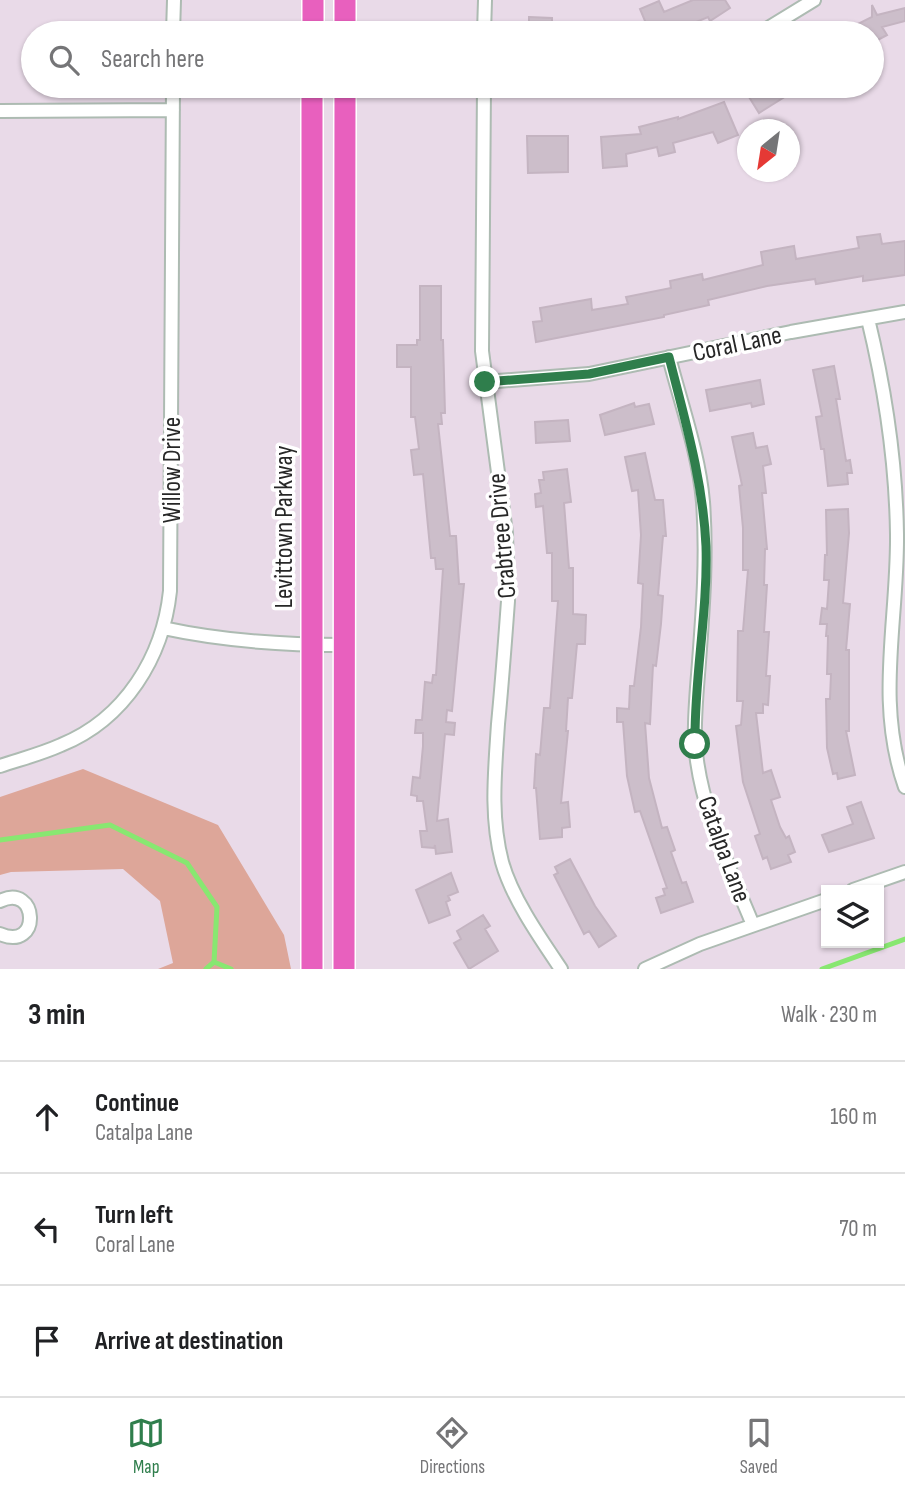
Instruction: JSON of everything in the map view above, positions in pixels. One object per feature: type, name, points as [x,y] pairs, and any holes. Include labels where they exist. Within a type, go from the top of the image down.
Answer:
[{"type":"main road","points":[[313,0],[313,21]]},
{"type":"main road","points":[[345,0],[345,21]]},
{"type":"main road","name":"Levittown Parkway","points":[[312,98],[312,969]]},
{"type":"main road","points":[[344,969],[345,98]]},
{"type":"street","points":[[173,21],[174,0]]},
{"type":"street","points":[[484,21],[485,0]]},
{"type":"street","points":[[780,21],[814,0]]},
{"type":"street","name":"Willow Drive","points":[[0,766],[63,745],[89,731],[113,712],[144,674],[163,628],[170,591],[173,98]]},
{"type":"street","name":"Crabtree Drive","points":[[484,98],[481,308],[485,382],[506,533],[508,572],[493,790],[494,826],[511,884],[561,969]]},
{"type":"street","points":[[0,111],[173,110]]},
{"type":"street","name":"Coral Lane","points":[[485,382],[589,374],[791,332],[905,312]]},
{"type":"street","points":[[868,319],[887,417],[895,482],[897,585],[888,697],[892,739],[905,787]]},
{"type":"street","name":"Catalpa Lane","points":[[669,357],[700,477],[703,500],[706,570],[695,744],[701,781],[730,872],[753,925]]},
{"type":"street","points":[[163,628],[201,636],[344,645]]},
{"type":"street","points":[[867,885],[905,872]]},
{"type":"street","points":[[0,901],[17,898],[27,905],[31,916],[30,924],[21,935],[10,937],[0,934]]},
{"type":"street","points":[[645,969],[700,944],[821,902]]},
{"type":"shaded area","points":[[83,769],[218,825],[284,935],[291,969],[158,969],[173,963],[160,901],[123,869],[11,872],[0,875],[0,797]]},
{"type":"building","points":[[693,0],[725,0],[730,8],[710,21],[708,17],[698,21],[645,21],[640,9],[659,1],[664,12]]},
{"type":"building","points":[[872,5],[877,15],[905,8],[905,21],[884,26],[884,21],[864,21],[872,17]]},
{"type":"building","points":[[529,17],[552,18],[552,21],[529,21]]},
{"type":"building","points":[[750,98],[783,98],[759,113]]},
{"type":"building","points":[[724,102],[737,135],[718,143],[713,132],[673,143],[675,152],[659,156],[657,147],[626,154],[627,166],[603,168],[601,137],[641,134],[639,127],[678,119]]},
{"type":"building","points":[[527,136],[568,136],[568,172],[528,173]]},
{"type":"building","points":[[880,234],[882,244],[905,241],[905,275],[863,281],[863,276],[816,284],[815,279],[767,286],[708,300],[709,305],[664,317],[536,342],[533,322],[542,321],[540,308],[591,299],[592,310],[628,304],[626,297],[671,288],[670,281],[702,274],[703,280],[763,265],[761,252],[794,246],[796,259],[859,248],[857,237]]},
{"type":"building","points":[[420,286],[441,286],[445,413],[441,413],[442,424],[438,424],[450,536],[456,536],[459,584],[464,584],[452,711],[447,710],[446,722],[455,723],[454,735],[445,734],[437,821],[448,819],[452,852],[436,854],[435,845],[434,848],[422,847],[420,831],[427,831],[423,801],[417,801],[417,796],[411,795],[413,777],[420,778],[423,746],[423,733],[415,733],[416,720],[422,720],[425,682],[432,683],[433,675],[436,675],[443,569],[436,569],[435,558],[431,558],[423,474],[414,475],[411,450],[419,449],[415,417],[411,417],[411,367],[397,367],[397,345],[417,345],[417,340],[420,340]]},
{"type":"building","points":[[834,366],[840,399],[836,399],[846,461],[850,460],[852,473],[847,473],[848,484],[828,486],[824,449],[821,449],[816,417],[822,416],[813,370]]},
{"type":"building","points":[[760,380],[764,404],[752,407],[751,403],[710,411],[706,390]]},
{"type":"building","points":[[634,403],[635,407],[649,404],[654,424],[605,435],[600,415]]},
{"type":"building","points":[[568,420],[570,441],[536,443],[535,422]]},
{"type":"building","points":[[753,433],[756,448],[767,446],[771,464],[763,466],[766,493],[762,493],[767,549],[764,632],[769,632],[766,676],[770,676],[768,705],[763,704],[763,713],[756,713],[763,773],[771,770],[780,797],[771,800],[780,827],[786,838],[789,836],[795,852],[788,855],[791,862],[771,869],[767,857],[763,859],[755,836],[760,834],[743,782],[736,726],[741,725],[743,701],[737,701],[738,631],[743,631],[748,570],[743,570],[739,486],[742,485],[732,437]]},
{"type":"building","points":[[645,453],[655,500],[663,500],[666,536],[663,536],[658,595],[663,596],[656,666],[653,665],[650,724],[645,723],[649,778],[662,828],[667,827],[675,850],[671,852],[682,883],[686,882],[693,902],[661,913],[656,898],[665,895],[663,889],[667,888],[640,811],[635,812],[627,776],[623,722],[617,722],[617,708],[629,709],[630,686],[634,686],[643,584],[638,583],[641,535],[638,490],[632,491],[625,457]]},
{"type":"building","points":[[567,469],[571,502],[564,503],[569,568],[573,568],[573,614],[586,615],[585,644],[577,644],[572,698],[568,698],[568,731],[561,803],[568,802],[570,827],[562,828],[562,837],[540,839],[534,788],[536,754],[540,755],[544,708],[550,708],[558,601],[552,601],[552,553],[547,553],[543,506],[536,507],[535,494],[541,493],[539,480],[544,480],[543,472]]},
{"type":"building","points":[[848,509],[849,533],[843,603],[850,604],[846,650],[849,650],[849,731],[846,731],[855,775],[838,779],[837,773],[833,774],[827,748],[826,699],[830,699],[831,674],[827,674],[827,624],[820,624],[822,608],[827,609],[829,580],[824,580],[827,555],[826,510]]},
{"type":"building","points":[[861,802],[874,838],[829,852],[822,835],[853,824],[847,807]]},
{"type":"building","points":[[570,859],[595,906],[616,936],[599,947],[589,931],[584,934],[554,875],[558,873],[555,867]]},
{"type":"building","points":[[451,873],[458,892],[448,896],[450,900],[446,902],[450,915],[429,923],[416,890]]},
{"type":"building","points":[[483,915],[490,926],[485,929],[498,951],[469,969],[454,943],[461,939],[457,931]]},
{"type":"waterway","points":[[0,840],[110,825],[187,863],[217,907],[214,962],[206,969]]},
{"type":"waterway","points":[[822,969],[905,939]]},
{"type":"waterway","points":[[214,962],[231,969]]},
{"type":"route","points":[[485,382],[589,374],[669,357],[700,477],[703,500],[706,570],[695,744]]}]
